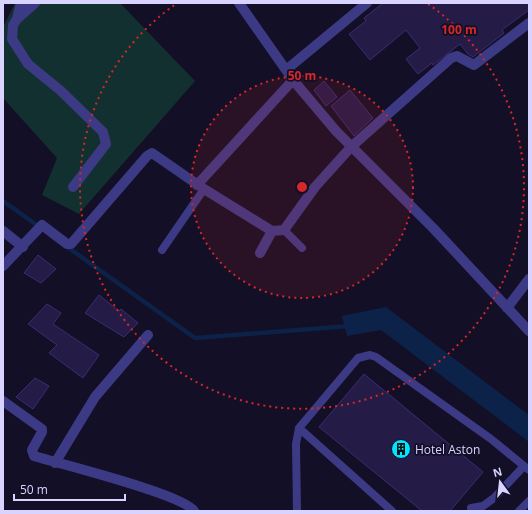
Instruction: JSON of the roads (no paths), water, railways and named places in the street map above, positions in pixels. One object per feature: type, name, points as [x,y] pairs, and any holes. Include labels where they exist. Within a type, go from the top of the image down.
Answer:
[{"type":"street","points":[[21,3],[17,18],[13,25],[12,39],[28,64],[61,91],[103,132],[105,137],[106,144],[73,187]]},
{"type":"street","points":[[17,18],[35,3]]},
{"type":"street","points":[[239,3],[293,80],[351,146],[434,229],[529,331]]},
{"type":"street","points":[[286,70],[366,3]]},
{"type":"street","points":[[3,266],[41,226],[44,225],[67,244],[71,244],[147,156],[152,153],[200,187],[272,231],[284,230],[315,187],[351,146],[451,58],[457,56],[474,65],[529,23]]},
{"type":"street","points":[[200,187],[293,80]]},
{"type":"street","points":[[3,231],[24,245]]},
{"type":"street","points":[[260,253],[272,231]]},
{"type":"street","points":[[507,308],[529,279]]},
{"type":"street","points":[[55,463],[94,397],[148,335]]},
{"type":"street","points":[[3,401],[41,428],[42,432],[32,450],[32,454],[55,463],[138,485],[179,502],[194,511]]},
{"type":"lane","points":[[162,250],[200,187]]},
{"type":"lane","points":[[284,230],[302,248]]},
{"type":"lane","points":[[297,511],[296,444],[299,428],[358,358],[370,356],[376,357],[491,439],[527,468],[483,506],[471,508]]},
{"type":"lane","points":[[299,428],[392,511]]},
{"type":"lane","points":[[519,511],[529,501]]},
{"type":"water","points":[[386,307],[529,415],[529,442],[381,330],[347,336],[342,316]]},
{"type":"waterway","points":[[3,201],[41,228]]},
{"type":"waterway","points":[[66,246],[195,338],[349,326]]},
{"type":"place","name":"Hotel Aston","points":[[401,449]]}]
